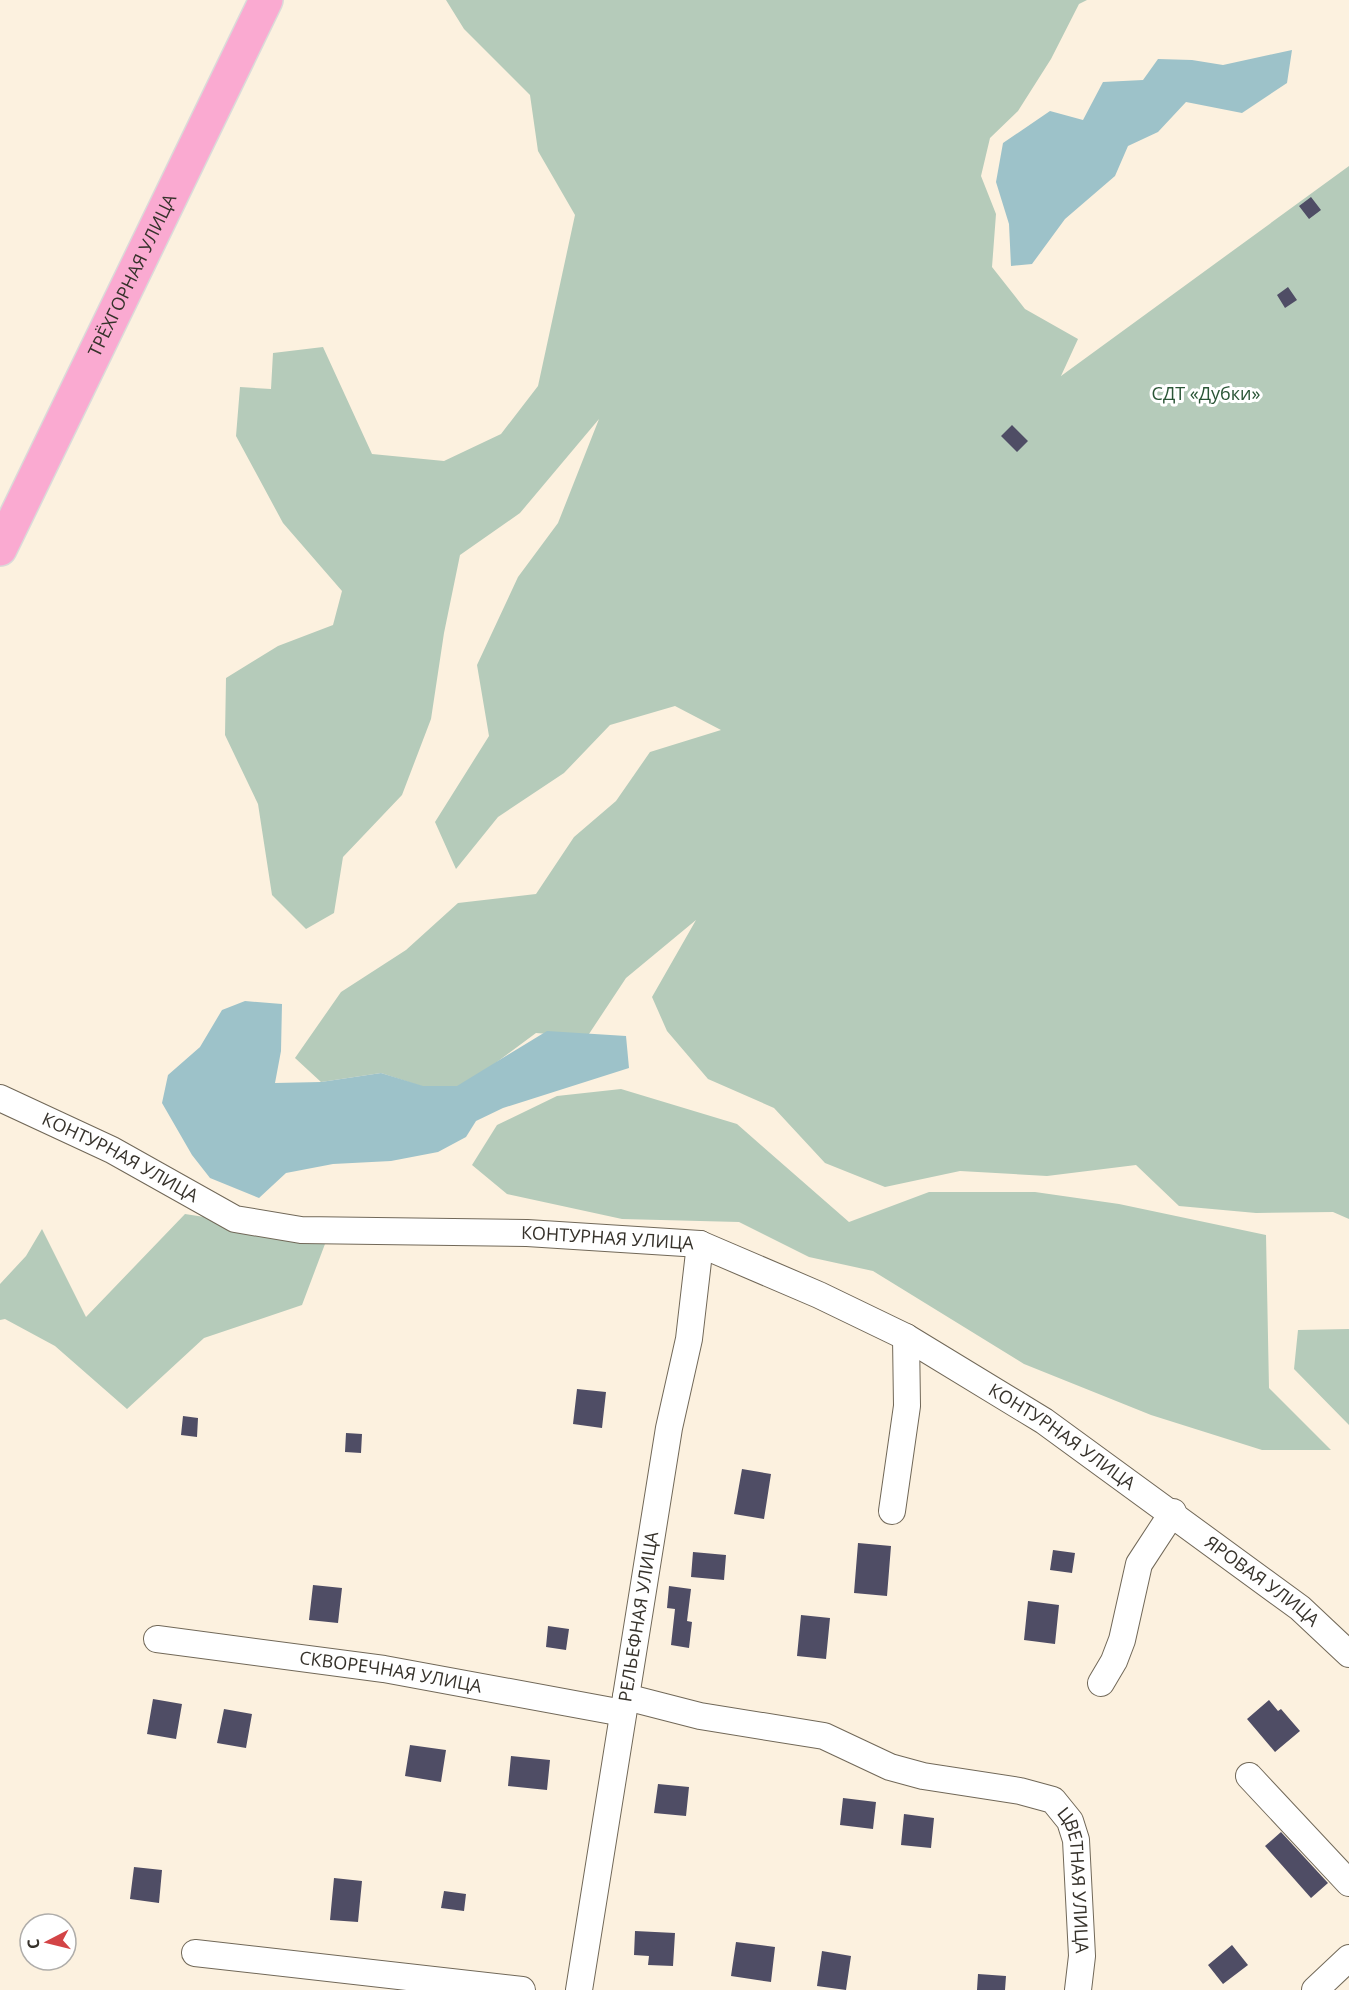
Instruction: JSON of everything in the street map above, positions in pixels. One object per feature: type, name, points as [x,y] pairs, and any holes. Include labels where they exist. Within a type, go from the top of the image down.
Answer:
[{"type":"highway","name":"ТРЁХГОРНАЯ УЛИЦА","points":[[0,549],[266,0]]},
{"type":"street","name":"КОНТУРНАЯ УЛИЦА","points":[[0,1098],[112,1150],[235,1219],[302,1230],[527,1233],[700,1244],[819,1295],[906,1337],[1044,1421],[1173,1512]]},
{"type":"street","name":"РЕЛЬЕФНАЯ УЛИЦА","points":[[579,1990],[669,1428],[689,1339],[700,1244]]},
{"type":"street","points":[[892,1511],[907,1406],[906,1337]]},
{"type":"street","points":[[1101,1683],[1114,1661],[1122,1640],[1139,1564],[1173,1512]]},
{"type":"street","name":"ЯРОВАЯ УЛИЦА","points":[[1173,1512],[1300,1608],[1349,1654]]},
{"type":"street","name":"СКВОРЕЧНАЯ УЛИЦА","points":[[157,1639],[384,1669],[824,1736],[890,1767],[923,1776]]},
{"type":"street","name":"ЦВЕТНАЯ УЛИЦА","points":[[923,1776],[1020,1791],[1053,1800],[1070,1821],[1076,1840],[1080,1885],[1082,1956],[1078,1990]]},
{"type":"street","points":[[1249,1776],[1349,1882]]},
{"type":"street","points":[[195,1953],[522,1990]]},
{"type":"street","points":[[1315,1990],[1349,1958]]},
{"type":"green space","name":"СДТ «Дубки»","points":[[446,0],[1087,0],[1079,4],[1051,59],[1018,111],[990,138],[981,176],[996,214],[992,267],[1025,309],[1078,339],[1061,376],[1349,166],[1349,1219],[1333,1212],[1256,1213],[1179,1206],[1136,1165],[1047,1176],[960,1171],[885,1187],[825,1163],[774,1108],[708,1079],[667,1031],[652,997],[696,920],[626,978],[587,1037],[536,1033],[451,1096],[381,1073],[321,1082],[295,1058],[341,992],[406,950],[458,903],[536,894],[574,837],[616,801],[650,752],[721,730],[675,706],[610,725],[564,773],[498,817],[456,869],[435,822],[489,736],[477,665],[518,577],[558,523],[599,419],[520,513],[460,555],[444,633],[431,719],[402,795],[343,857],[334,913],[306,929],[272,895],[258,804],[225,735],[226,678],[278,646],[333,625],[342,591],[283,523],[236,436],[240,387],[271,389],[273,353],[323,347],[372,454],[444,461],[501,434],[538,386],[575,215],[538,151],[530,95],[464,29]]},
{"type":"green space","points":[[621,1089],[737,1124],[849,1222],[929,1192],[1035,1192],[1119,1204],[1266,1235],[1269,1388],[1331,1450],[1262,1450],[1151,1415],[1024,1364],[873,1271],[809,1257],[739,1222],[622,1219],[507,1194],[472,1165],[497,1125],[557,1096]]},
{"type":"green space","points":[[185,1214],[328,1236],[302,1305],[204,1338],[127,1409],[55,1346],[5,1319],[0,1320],[0,1284],[26,1256],[42,1229],[86,1317]]},
{"type":"green space","points":[[1349,1329],[1349,1425],[1294,1369],[1298,1330]]},
{"type":"water","points":[[1292,50],[1287,83],[1242,113],[1186,102],[1158,132],[1128,146],[1115,176],[1065,219],[1032,264],[1011,266],[1009,224],[996,182],[1003,143],[1050,111],[1083,120],[1103,82],[1143,80],[1158,59],[1192,60],[1223,65]]},
{"type":"water","points":[[245,1001],[282,1004],[281,1051],[275,1083],[321,1082],[381,1073],[423,1086],[457,1086],[547,1031],[626,1036],[629,1068],[503,1108],[476,1121],[466,1137],[438,1152],[391,1161],[333,1164],[286,1173],[259,1198],[210,1178],[192,1155],[162,1103],[168,1075],[200,1047],[222,1010]]},
{"type":"building","points":[[1311,197],[1321,210],[1309,219],[1299,206]]},
{"type":"building","points":[[1288,287],[1297,300],[1285,308],[1277,295]]},
{"type":"building","points":[[1012,425],[1028,441],[1017,452],[1001,436]]},
{"type":"building","points":[[577,1389],[606,1392],[602,1428],[573,1424]]},
{"type":"building","points":[[183,1416],[198,1418],[197,1437],[181,1435]]},
{"type":"building","points":[[346,1433],[362,1434],[361,1453],[345,1452]]},
{"type":"building","points":[[742,1469],[771,1474],[764,1519],[734,1514]]},
{"type":"building","points":[[858,1543],[891,1546],[887,1596],[854,1593]]},
{"type":"building","points":[[1053,1550],[1075,1553],[1072,1573],[1050,1570]]},
{"type":"building","points":[[693,1552],[726,1555],[724,1580],[691,1577]]},
{"type":"building","points":[[313,1585],[342,1588],[338,1623],[309,1620]]},
{"type":"building","points":[[669,1586],[691,1589],[687,1621],[692,1622],[689,1648],[671,1645],[675,1609],[667,1608]]},
{"type":"building","points":[[1028,1601],[1059,1605],[1055,1644],[1024,1640]]},
{"type":"building","points":[[801,1615],[830,1618],[826,1659],[797,1656]]},
{"type":"building","points":[[548,1626],[569,1629],[566,1650],[546,1647]]},
{"type":"building","points":[[153,1699],[182,1704],[176,1739],[147,1734]]},
{"type":"building","points":[[1269,1700],[1278,1711],[1281,1709],[1300,1731],[1275,1752],[1247,1719]]},
{"type":"building","points":[[224,1709],[252,1714],[246,1748],[217,1743]]},
{"type":"building","points":[[410,1745],[446,1750],[441,1782],[405,1776]]},
{"type":"building","points":[[511,1756],[550,1760],[547,1790],[508,1786]]},
{"type":"building","points":[[658,1784],[689,1787],[686,1816],[654,1813]]},
{"type":"building","points":[[843,1798],[876,1802],[873,1829],[840,1825]]},
{"type":"building","points":[[904,1814],[934,1818],[931,1848],[901,1845]]},
{"type":"building","points":[[1281,1832],[1328,1883],[1311,1898],[1265,1846]]},
{"type":"building","points":[[134,1867],[162,1870],[159,1903],[130,1899]]},
{"type":"building","points":[[334,1878],[362,1881],[358,1922],[330,1920]]},
{"type":"building","points":[[444,1891],[466,1894],[464,1911],[441,1908]]},
{"type":"building","points":[[635,1931],[675,1933],[673,1966],[648,1965],[649,1956],[634,1955]]},
{"type":"building","points":[[736,1942],[775,1947],[771,1982],[731,1976]]},
{"type":"building","points":[[1232,1945],[1248,1965],[1223,1984],[1208,1965]]},
{"type":"building","points":[[822,1951],[851,1956],[846,1990],[817,1986]]},
{"type":"building","points":[[978,1974],[1006,1976],[1005,1990],[977,1990]]}]
